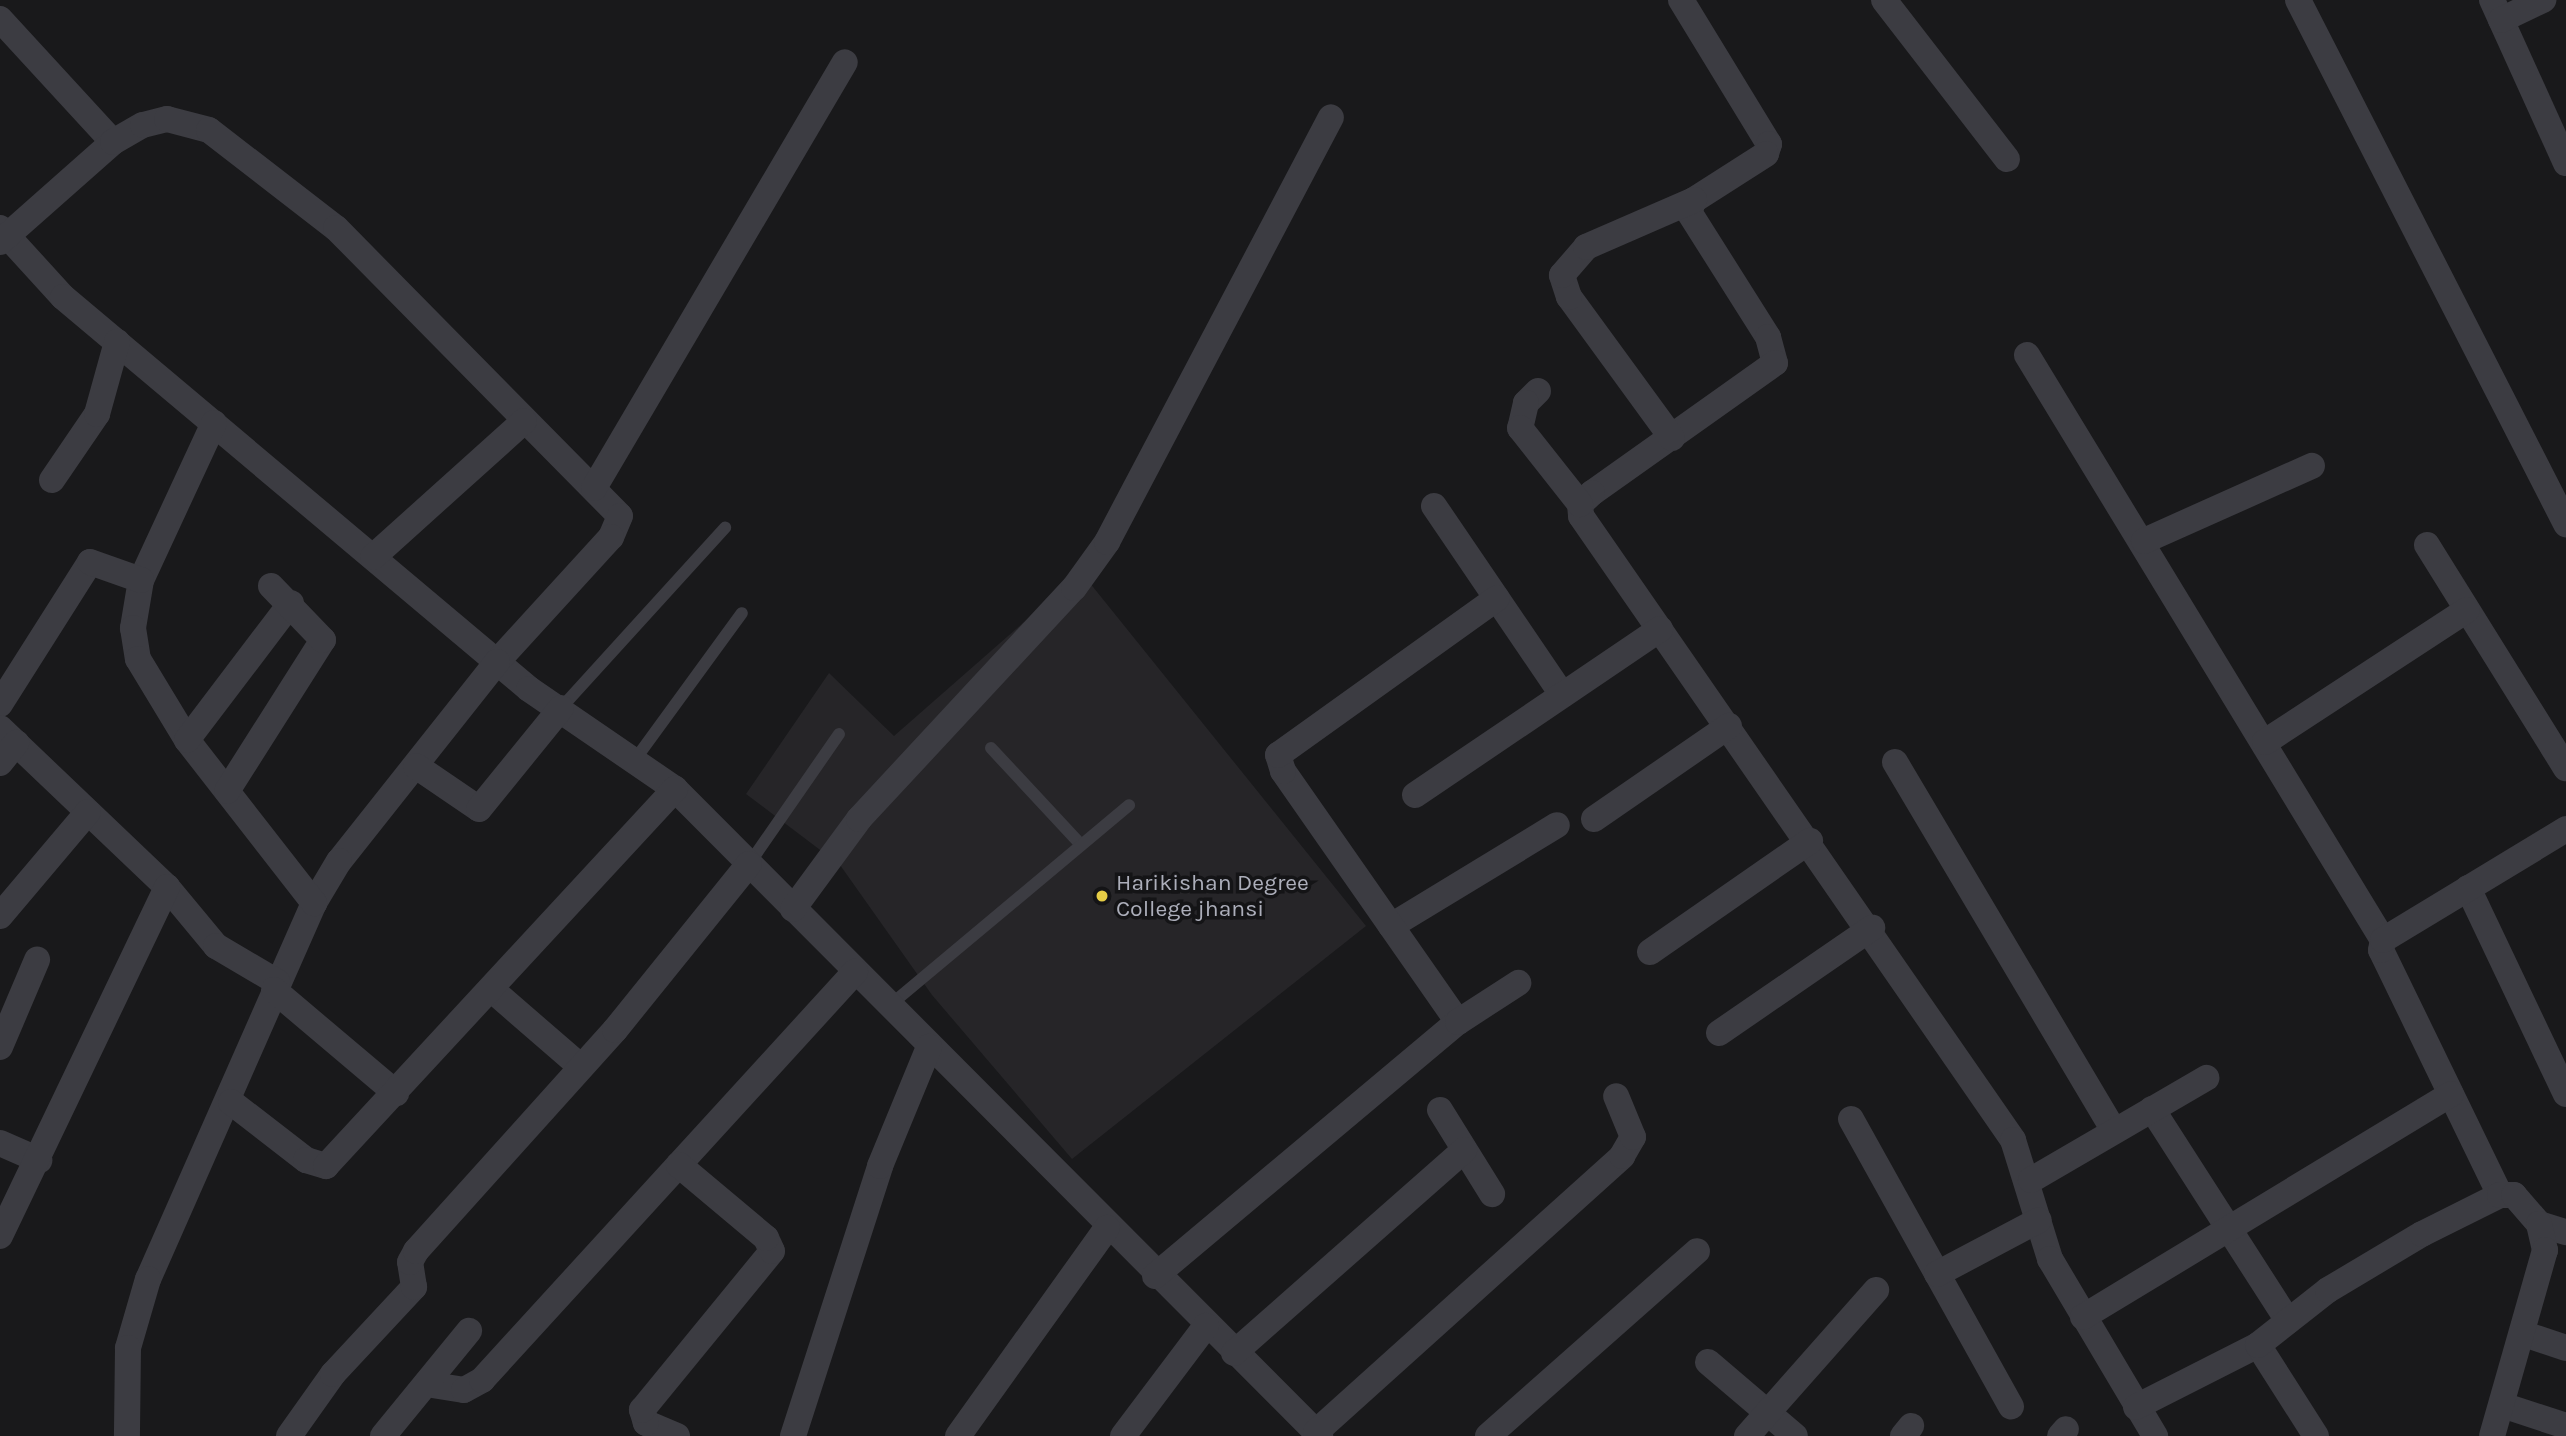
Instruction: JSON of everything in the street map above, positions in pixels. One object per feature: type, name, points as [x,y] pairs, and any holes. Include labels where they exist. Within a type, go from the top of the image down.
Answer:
[{"type":"street","points":[[1672,438],[1569,297],[1562,275],[1586,247],[1694,200],[1766,155],[1769,144],[1681,0]]},
{"type":"street","points":[[1884,0],[2007,159]]},
{"type":"street","points":[[2298,0],[2566,524]]},
{"type":"street","points":[[2543,0],[2496,10],[2566,163]]},
{"type":"street","points":[[0,19],[113,142]]},
{"type":"street","points":[[594,488],[845,62]]},
{"type":"street","points":[[793,909],[859,819],[1074,588],[1107,541],[1331,118]]},
{"type":"street","points":[[127,1436],[128,1348],[136,1314],[231,1102],[276,986],[314,903],[339,861],[497,662],[617,530],[620,516],[337,228],[237,146],[187,121],[167,119],[113,142],[2,235],[117,342],[497,662],[675,789],[1309,1432],[1622,1156],[1633,1137],[1616,1096]]},
{"type":"street","points":[[1580,504],[1775,363],[1768,337],[1698,233],[1689,212],[1694,200]]},
{"type":"street","points":[[52,480],[97,414],[117,342]]},
{"type":"street","points":[[2027,355],[2144,541],[2383,940],[2381,950],[2500,1195]]},
{"type":"street","points":[[1538,391],[1526,403],[1520,428],[1580,504],[1581,516],[1871,928],[2013,1140],[2031,1180],[2050,1259],[2155,1436]]},
{"type":"street","points":[[373,558],[524,421]]},
{"type":"street","points":[[214,423],[141,580],[133,628],[138,659],[187,740],[314,903]]},
{"type":"street","points":[[2144,541],[2312,466]]},
{"type":"street","points":[[1434,506],[1562,694]]},
{"type":"street","points":[[2427,545],[2566,768]]},
{"type":"street","points":[[0,704],[85,566],[103,562],[141,580]]},
{"type":"street","points":[[227,791],[321,646],[319,629],[271,586]]},
{"type":"street","points":[[1458,1022],[1278,755],[1497,598]]},
{"type":"street","points":[[187,740],[290,603]]},
{"type":"street","points":[[2265,742],[2467,610]]},
{"type":"street","points":[[1415,795],[1660,629]]},
{"type":"street","points":[[416,766],[479,809],[561,708]]},
{"type":"street","points":[[1594,819],[1728,726]]},
{"type":"street","points":[[5,745],[88,812],[167,887],[216,946],[276,986],[396,1093]]},
{"type":"street","points":[[1895,762],[2113,1132]]},
{"type":"street","points":[[231,1102],[306,1160],[326,1166],[675,789]]},
{"type":"street","points":[[0,916],[88,812]]},
{"type":"street","points":[[1391,926],[1557,825]]},
{"type":"street","points":[[2383,940],[2566,828]]},
{"type":"street","points":[[1650,952],[1810,841]]},
{"type":"street","points":[[289,1436],[333,1374],[414,1287],[410,1262],[416,1251],[581,1067],[749,864]]},
{"type":"street","points":[[0,1236],[39,1160],[167,887]]},
{"type":"street","points":[[2468,888],[2566,1094]]},
{"type":"street","points":[[1720,1033],[1871,928]]},
{"type":"street","points":[[0,1047],[37,960]]},
{"type":"street","points":[[426,1384],[464,1390],[482,1380],[855,972]]},
{"type":"street","points":[[1155,1276],[1458,1022],[1518,984]]},
{"type":"street","points":[[491,989],[581,1067]]},
{"type":"street","points":[[793,1436],[880,1166],[929,1047]]},
{"type":"street","points":[[2031,1180],[2206,1077]]},
{"type":"street","points":[[2083,1317],[2451,1094]]},
{"type":"street","points":[[2152,1109],[2288,1321]]},
{"type":"street","points":[[1440,1110],[1492,1194]]},
{"type":"street","points":[[1851,1119],[2011,1407]]},
{"type":"street","points":[[0,1143],[39,1160]]},
{"type":"street","points":[[1234,1353],[1464,1150]]},
{"type":"street","points":[[677,1436],[650,1425],[642,1410],[772,1251],[766,1238],[679,1165]]},
{"type":"street","points":[[2136,1407],[2258,1345],[2364,1269],[2500,1195],[2514,1195],[2539,1224],[2544,1258],[2524,1334],[2492,1436]]},
{"type":"street","points":[[1937,1274],[2039,1220]]},
{"type":"street","points":[[2539,1224],[2566,1232]]},
{"type":"street","points":[[958,1436],[1107,1228]]},
{"type":"street","points":[[1488,1436],[1697,1251]]},
{"type":"street","points":[[1747,1436],[1876,1290]]},
{"type":"street","points":[[1123,1436],[1206,1326]]},
{"type":"street","points":[[383,1436],[469,1331]]},
{"type":"street","points":[[2524,1334],[2566,1348]]},
{"type":"street","points":[[2258,1345],[2316,1436]]},
{"type":"street","points":[[1708,1362],[1795,1436]]},
{"type":"street","points":[[2502,1405],[2566,1426]]},
{"type":"lane","points":[[561,708],[725,528]]},
{"type":"lane","points":[[634,761],[742,613]]},
{"type":"lane","points":[[749,864],[839,734]]},
{"type":"lane","points":[[991,748],[1081,845]]},
{"type":"lane","points":[[889,1006],[1129,805]]},
{"type":"shaded area","name":"Harikishan Degree College jhansi","points":[[1081,572],[1366,926],[1072,1159],[932,995],[840,865],[746,794],[829,673],[894,736]]},
{"type":"place","name":"Harikishan Degree College jhansi","points":[[1102,896]]}]
